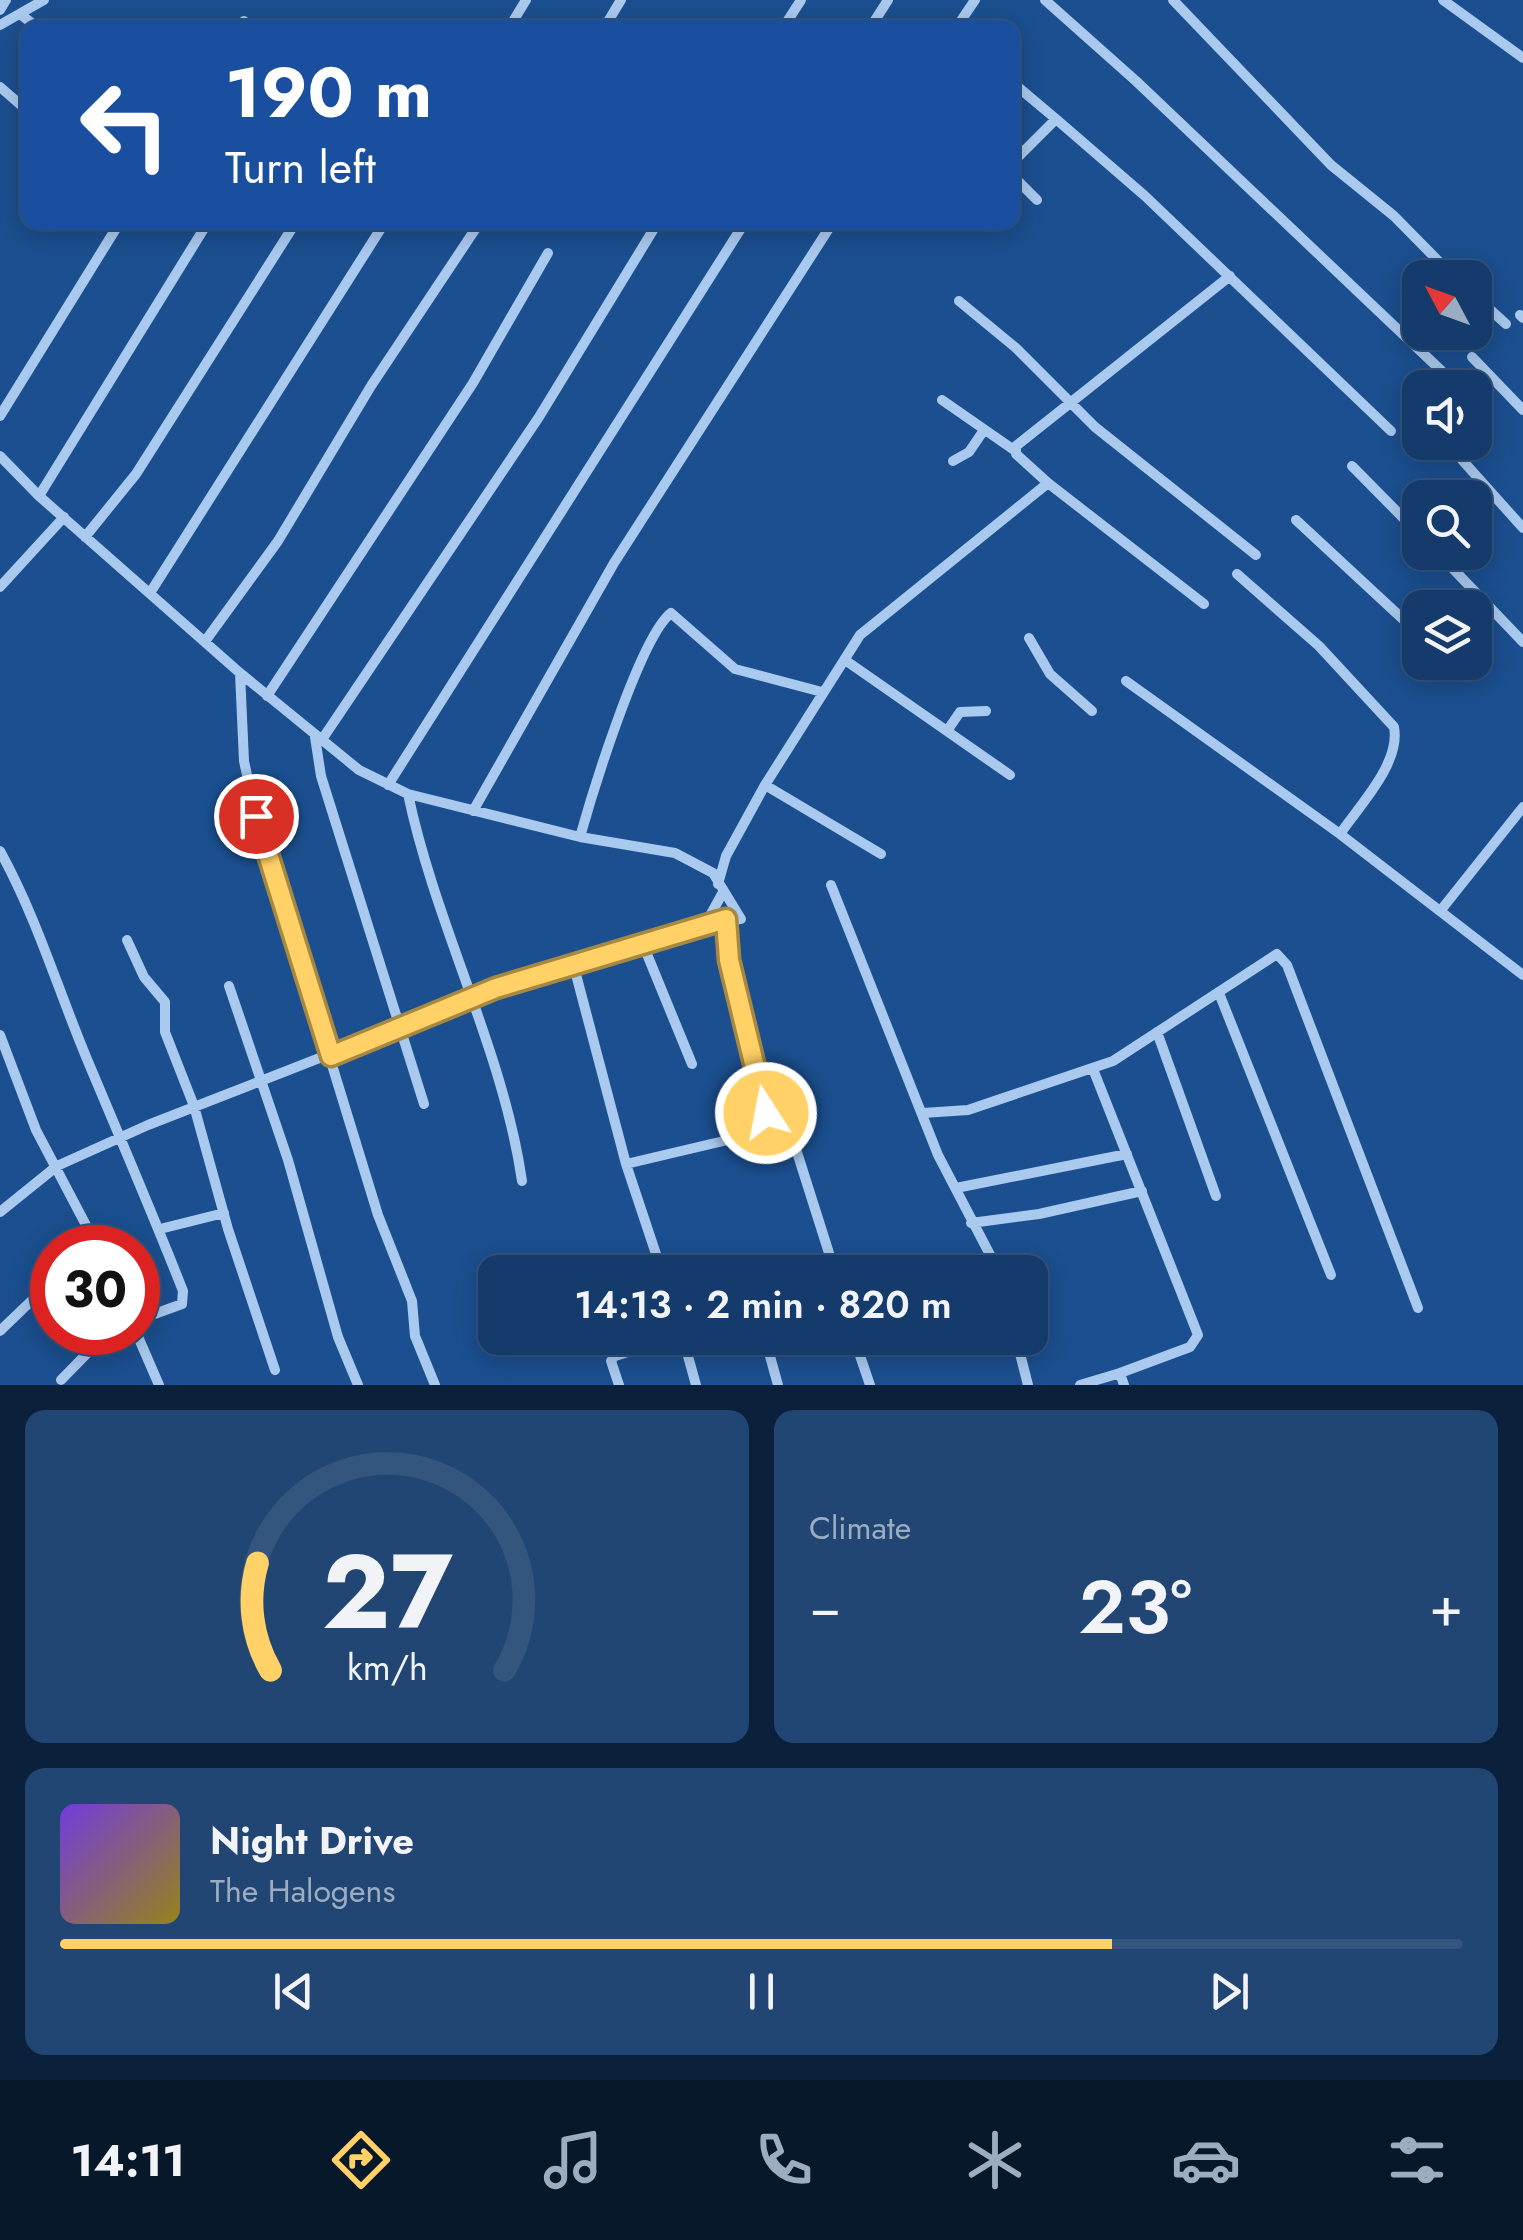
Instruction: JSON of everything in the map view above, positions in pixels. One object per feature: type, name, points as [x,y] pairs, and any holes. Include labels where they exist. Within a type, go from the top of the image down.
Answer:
[{"type":"street","points":[[0,10],[6,0]]},
{"type":"street","points":[[0,25],[44,0]]},
{"type":"street","points":[[1045,0],[1136,81],[1441,370]]},
{"type":"street","points":[[1173,0],[1331,165],[1394,216],[1437,260]]},
{"type":"street","points":[[1443,0],[1523,58]]},
{"type":"street","points":[[20,14],[28,20]]},
{"type":"street","points":[[0,86],[20,104]]},
{"type":"street","points":[[1020,89],[1230,276],[1391,431]]},
{"type":"street","points":[[1020,156],[1056,119]]},
{"type":"street","points":[[1020,183],[1037,200]]},
{"type":"street","points":[[0,416],[115,230]]},
{"type":"street","points":[[39,496],[203,230]]},
{"type":"street","points":[[86,537],[136,474],[291,230]]},
{"type":"street","points":[[150,593],[380,230]]},
{"type":"street","points":[[206,640],[278,541],[371,386],[475,230]]},
{"type":"street","points":[[424,1104],[321,776],[318,739],[539,417],[653,230]]},
{"type":"street","points":[[388,785],[740,230]]},
{"type":"street","points":[[473,811],[614,564],[828,230]]},
{"type":"street","points":[[268,696],[473,383],[548,254]]},
{"type":"street","points":[[1014,450],[1230,276]]},
{"type":"street","points":[[959,301],[1016,348],[1068,403],[1256,555]]},
{"type":"street","points":[[1492,311],[1506,324]]},
{"type":"street","points":[[1472,356],[1523,410]]},
{"type":"street","points":[[942,400],[1014,450],[1048,482],[1204,604]]},
{"type":"street","points":[[953,461],[962,458],[984,430]]},
{"type":"street","points":[[1462,460],[1523,528]]},
{"type":"street","points":[[0,1212],[57,1166],[194,1106],[574,964],[706,924],[741,918],[713,873],[675,853],[580,837],[408,794],[348,763],[240,674],[3,463]]},
{"type":"street","points":[[1352,466],[1402,517]]},
{"type":"street","points":[[706,924],[720,889],[726,856],[765,785],[860,635],[1048,482]]},
{"type":"street","points":[[0,586],[64,517]]},
{"type":"street","points":[[1296,520],[1402,618]]},
{"type":"street","points":[[1454,570],[1523,642]]},
{"type":"street","points":[[1237,574],[1319,646],[1394,728],[1396,738],[1389,759],[1340,834]]},
{"type":"street","points":[[580,837],[631,689],[659,627],[671,613],[735,669],[822,692]]},
{"type":"street","points":[[1029,638],[1050,674],[1092,711]]},
{"type":"street","points":[[844,660],[1010,775]]},
{"type":"street","points":[[240,674],[244,761],[256,816],[378,1215],[412,1300],[415,1336],[434,1385]]},
{"type":"street","points":[[1126,681],[1340,834],[1523,975]]},
{"type":"street","points":[[947,731],[960,712],[986,711]]},
{"type":"street","points":[[765,785],[881,854]]},
{"type":"street","points":[[408,794],[420,849],[470,1002],[508,1101],[522,1181]]},
{"type":"street","points":[[1440,910],[1523,806]]},
{"type":"street","points":[[0,852],[50,953],[91,1070],[158,1225]]},
{"type":"street","points":[[706,871],[726,856]]},
{"type":"street","points":[[832,885],[938,1155],[989,1255]]},
{"type":"street","points":[[626,1164],[749,1135],[764,1118],[758,1071],[729,960],[726,919]]},
{"type":"street","points":[[126,940],[144,977],[165,1002],[165,1032],[194,1106],[275,1370]]},
{"type":"street","points":[[642,942],[692,1064]]},
{"type":"street","points":[[923,1113],[968,1110],[1093,1069],[1157,1032],[1273,954],[1287,965],[1418,1308]]},
{"type":"street","points":[[574,964],[626,1164],[656,1255]]},
{"type":"street","points":[[229,986],[338,1337],[358,1385]]},
{"type":"street","points":[[1218,992],[1331,1275]]},
{"type":"street","points":[[1157,1032],[1216,1196]]},
{"type":"street","points":[[0,1035],[36,1130],[85,1225]]},
{"type":"street","points":[[1080,1385],[1122,1379],[1198,1340],[1093,1069]]},
{"type":"street","points":[[764,1118],[789,1127],[830,1255]]},
{"type":"street","points":[[956,1188],[1127,1154]]},
{"type":"street","points":[[970,1222],[1038,1214],[1142,1190]]},
{"type":"street","points":[[160,1310],[184,1300],[160,1229],[224,1213]]},
{"type":"street","points":[[0,1331],[30,1302]]},
{"type":"street","points":[[61,1380],[85,1355]]},
{"type":"street","points":[[146,1355],[158,1384]]},
{"type":"street","points":[[618,1355],[611,1361],[620,1385]]},
{"type":"street","points":[[687,1355],[696,1385]]},
{"type":"street","points":[[770,1355],[778,1385]]},
{"type":"street","points":[[860,1355],[870,1385]]},
{"type":"street","points":[[1020,1355],[1028,1385]]},
{"type":"route","points":[[256,816],[331,1056],[410,1022],[470,1002],[496,988],[726,919],[729,960],[766,1113]]}]
